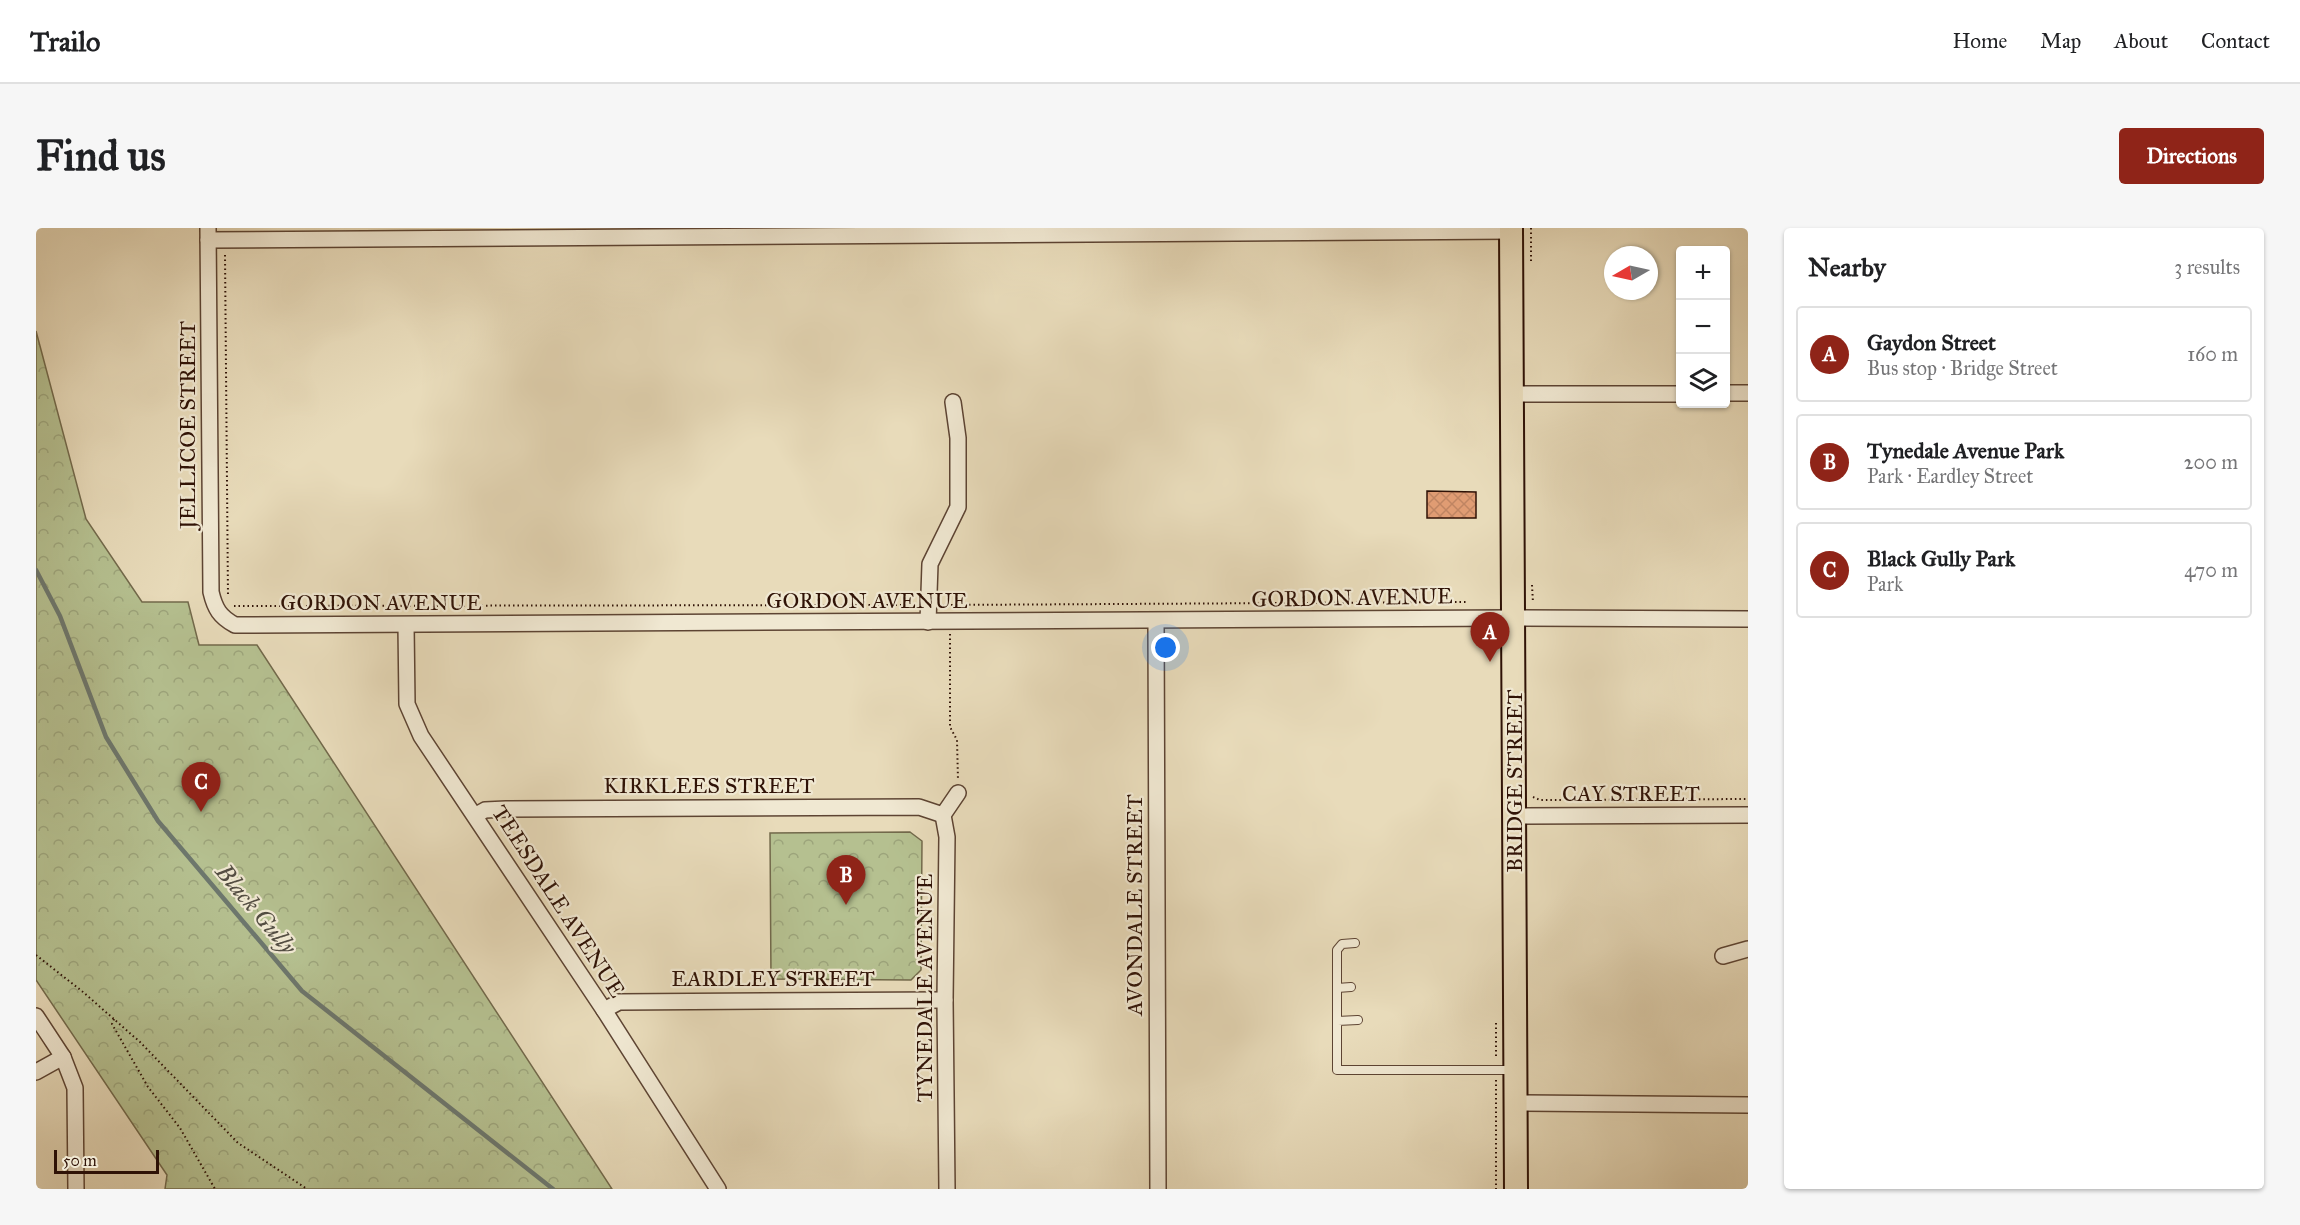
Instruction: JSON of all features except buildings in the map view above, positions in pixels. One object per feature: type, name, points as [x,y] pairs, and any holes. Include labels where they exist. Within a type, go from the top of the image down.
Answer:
[{"type":"main road","name":"BRIDGE STREET","points":[[1511,229],[1516,1189]]},
{"type":"street","points":[[208,234],[225,240],[856,231],[1511,229]]},
{"type":"street","name":"JELLICOE STREET","points":[[208,234],[211,592],[214,606],[222,618]]},
{"type":"street","points":[[1512,394],[1676,393]]},
{"type":"street","points":[[1730,393],[1748,393]]},
{"type":"street","points":[[928,622],[930,564],[958,507],[958,438],[953,402]]},
{"type":"street","name":"GORDON AVENUE","points":[[222,618],[235,625],[1513,618],[1748,619]]},
{"type":"street","name":"AVONDALE STREET","points":[[1156,621],[1158,1189]]},
{"type":"street","name":"TEESDALE AVENUE","points":[[406,625],[406,704],[422,736],[604,1010],[718,1189]]},
{"type":"street","points":[[943,815],[958,793]]},
{"type":"street","name":"KIRKLEES STREET","points":[[476,815],[485,810],[506,809],[907,807],[919,807],[943,815]]},
{"type":"street","name":"TYNEDALE AVENUE","points":[[943,815],[947,837],[945,1000],[947,1189]]},
{"type":"street","name":"CAY STREET","points":[[1515,816],[1748,815]]},
{"type":"street","points":[[1724,956],[1748,948]]},
{"type":"street","name":"EARDLEY STREET","points":[[604,1010],[619,1002],[945,1000]]},
{"type":"street","points":[[36,1016],[63,1057],[75,1088],[76,1189]]},
{"type":"street","points":[[36,1072],[63,1057]]},
{"type":"street","points":[[1515,1103],[1748,1105]]},
{"type":"lane","points":[[1355,943],[1342,944],[1337,950],[1337,1070],[1514,1070]]},
{"type":"lane","points":[[1337,988],[1351,987]]},
{"type":"lane","points":[[1337,1021],[1358,1020]]},
{"type":"path","points":[[225,240],[228,606],[1472,602]]},
{"type":"path","points":[[950,622],[950,727],[957,740],[958,793]]},
{"type":"path","points":[[1533,797],[1540,800],[1748,799]]},
{"type":"path","points":[[36,955],[114,1019],[238,1143],[308,1189]]},
{"type":"path","points":[[114,1019],[112,1024],[148,1087],[180,1128],[215,1189]]},
{"type":"green space","points":[[36,331],[86,519],[142,602],[188,602],[199,645],[257,645],[612,1189],[165,1189],[167,1175],[36,980]]},
{"type":"green space","points":[[910,832],[922,841],[921,970],[911,980],[771,979],[770,833]]},
{"type":"waterway","name":"Black Gully","points":[[36,570],[60,616],[106,737],[158,821],[302,991],[553,1189]]},
{"type":"place","name":"Gaydon Street","points":[[1490,662]]},
{"type":"place","name":"Black Gully Park","points":[[201,812]]},
{"type":"place","name":"Tynedale Avenue Park","points":[[846,905]]}]
